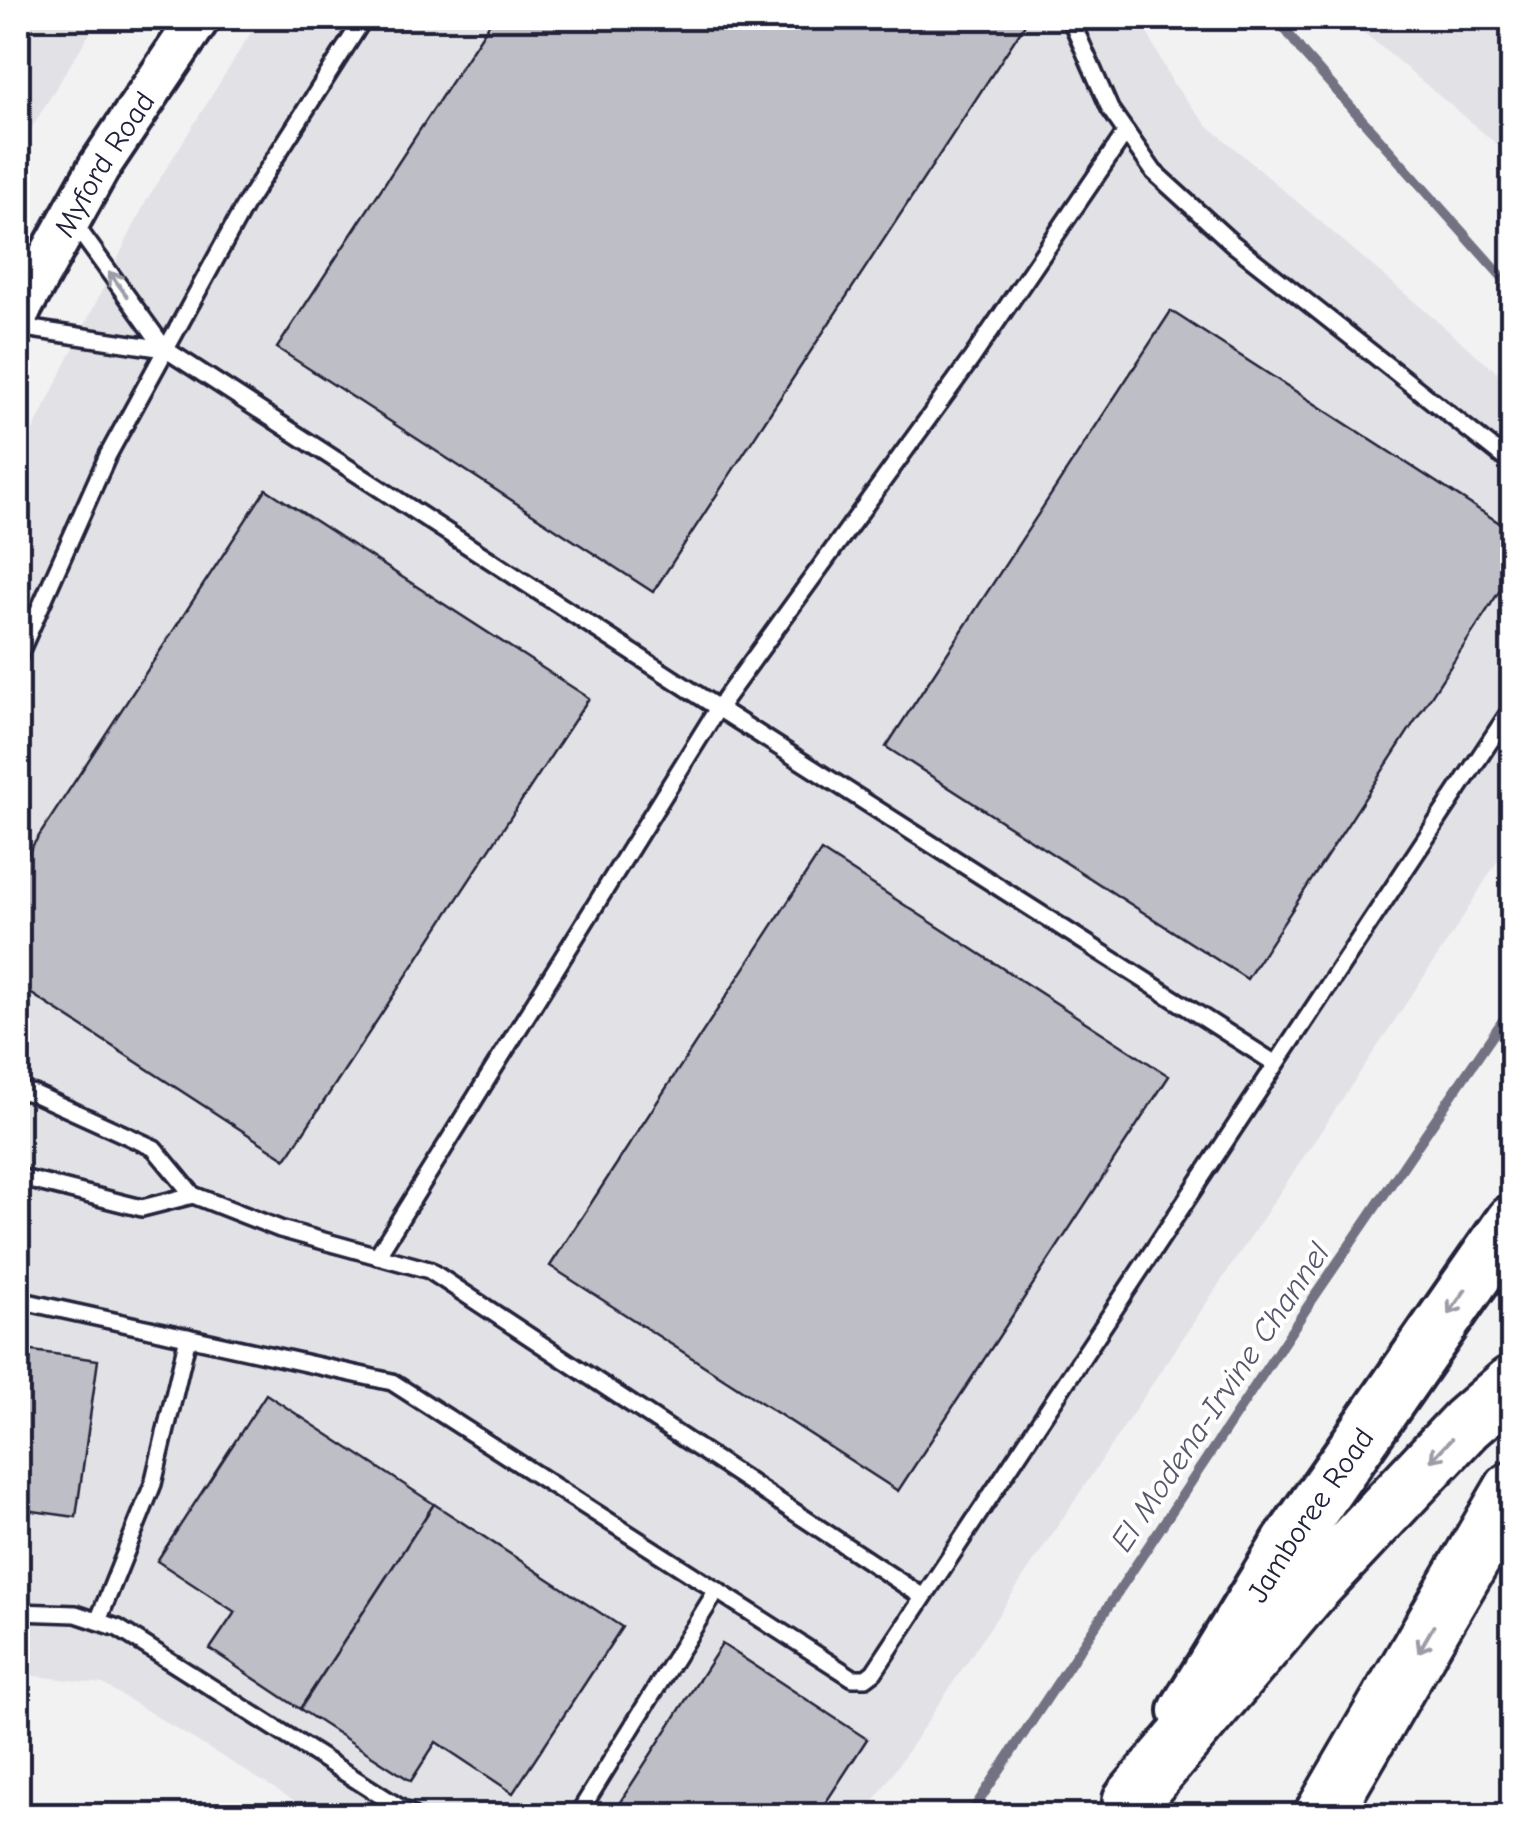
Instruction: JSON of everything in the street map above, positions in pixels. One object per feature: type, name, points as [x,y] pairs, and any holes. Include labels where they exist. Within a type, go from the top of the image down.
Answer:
[{"type":"highway","name":"Jamboree Road","points":[[1126,1808],[1289,1543],[1512,1222]]},
{"type":"highway","points":[[1126,1808],[1310,1590],[1466,1424],[1512,1384]]},
{"type":"highway","points":[[1322,1816],[1512,1490]]},
{"type":"street","name":"Myford Road","points":[[18,313],[99,167],[199,18]]},
{"type":"lane","points":[[18,657],[108,455],[245,205],[364,18]]},
{"type":"lane","points":[[1070,18],[1110,109],[1154,172],[1232,243],[1512,464]]},
{"type":"lane","points":[[377,1256],[718,708],[972,358],[1126,132]]},
{"type":"lane","points":[[70,219],[166,349],[1276,1064]]},
{"type":"lane","points":[[18,328],[166,349]]},
{"type":"lane","points":[[18,1300],[392,1382],[853,1678],[866,1678],[874,1672],[1512,708]]},
{"type":"lane","points":[[18,1090],[154,1148],[193,1195],[280,1229],[429,1270],[923,1597]]},
{"type":"lane","points":[[18,1177],[142,1208],[193,1195]]},
{"type":"lane","points":[[98,1621],[153,1484],[188,1338]]},
{"type":"lane","points":[[578,1816],[717,1590]]},
{"type":"lane","points":[[18,1612],[76,1614],[118,1628],[413,1816]]},
{"type":"shaded area","points":[[18,18],[99,18],[18,150]]},
{"type":"shaded area","points":[[260,18],[1140,18],[1172,82],[1206,124],[1512,385],[1512,837],[1453,933],[865,1815],[318,1815],[103,1684],[18,1674],[18,461],[146,201]]},
{"type":"shaded area","points":[[1347,18],[1512,18],[1512,157],[1361,30]]},
{"type":"building","points":[[493,18],[1029,18],[653,592],[277,348]]},
{"type":"building","points":[[1171,311],[1512,531],[1512,572],[1247,979],[886,747]]},
{"type":"building","points":[[266,489],[589,698],[286,1159],[18,985],[18,868]]},
{"type":"building","points":[[821,851],[1169,1076],[898,1491],[550,1266]]},
{"type":"building","points":[[18,1349],[98,1360],[76,1517],[18,1509]]},
{"type":"building","points":[[266,1394],[434,1504],[300,1709],[210,1649],[235,1612],[157,1561]]},
{"type":"building","points":[[434,1504],[622,1627],[513,1793],[436,1742],[411,1781],[300,1709]]},
{"type":"building","points":[[722,1644],[867,1739],[817,1816],[611,1816]]},
{"type":"waterway","name":"El Modena-Irvine Channel","points":[[1277,18],[1303,53],[1512,288]]},
{"type":"waterway","name":"El Modena-Irvine Channel","points":[[969,1816],[1512,1007]]}]
